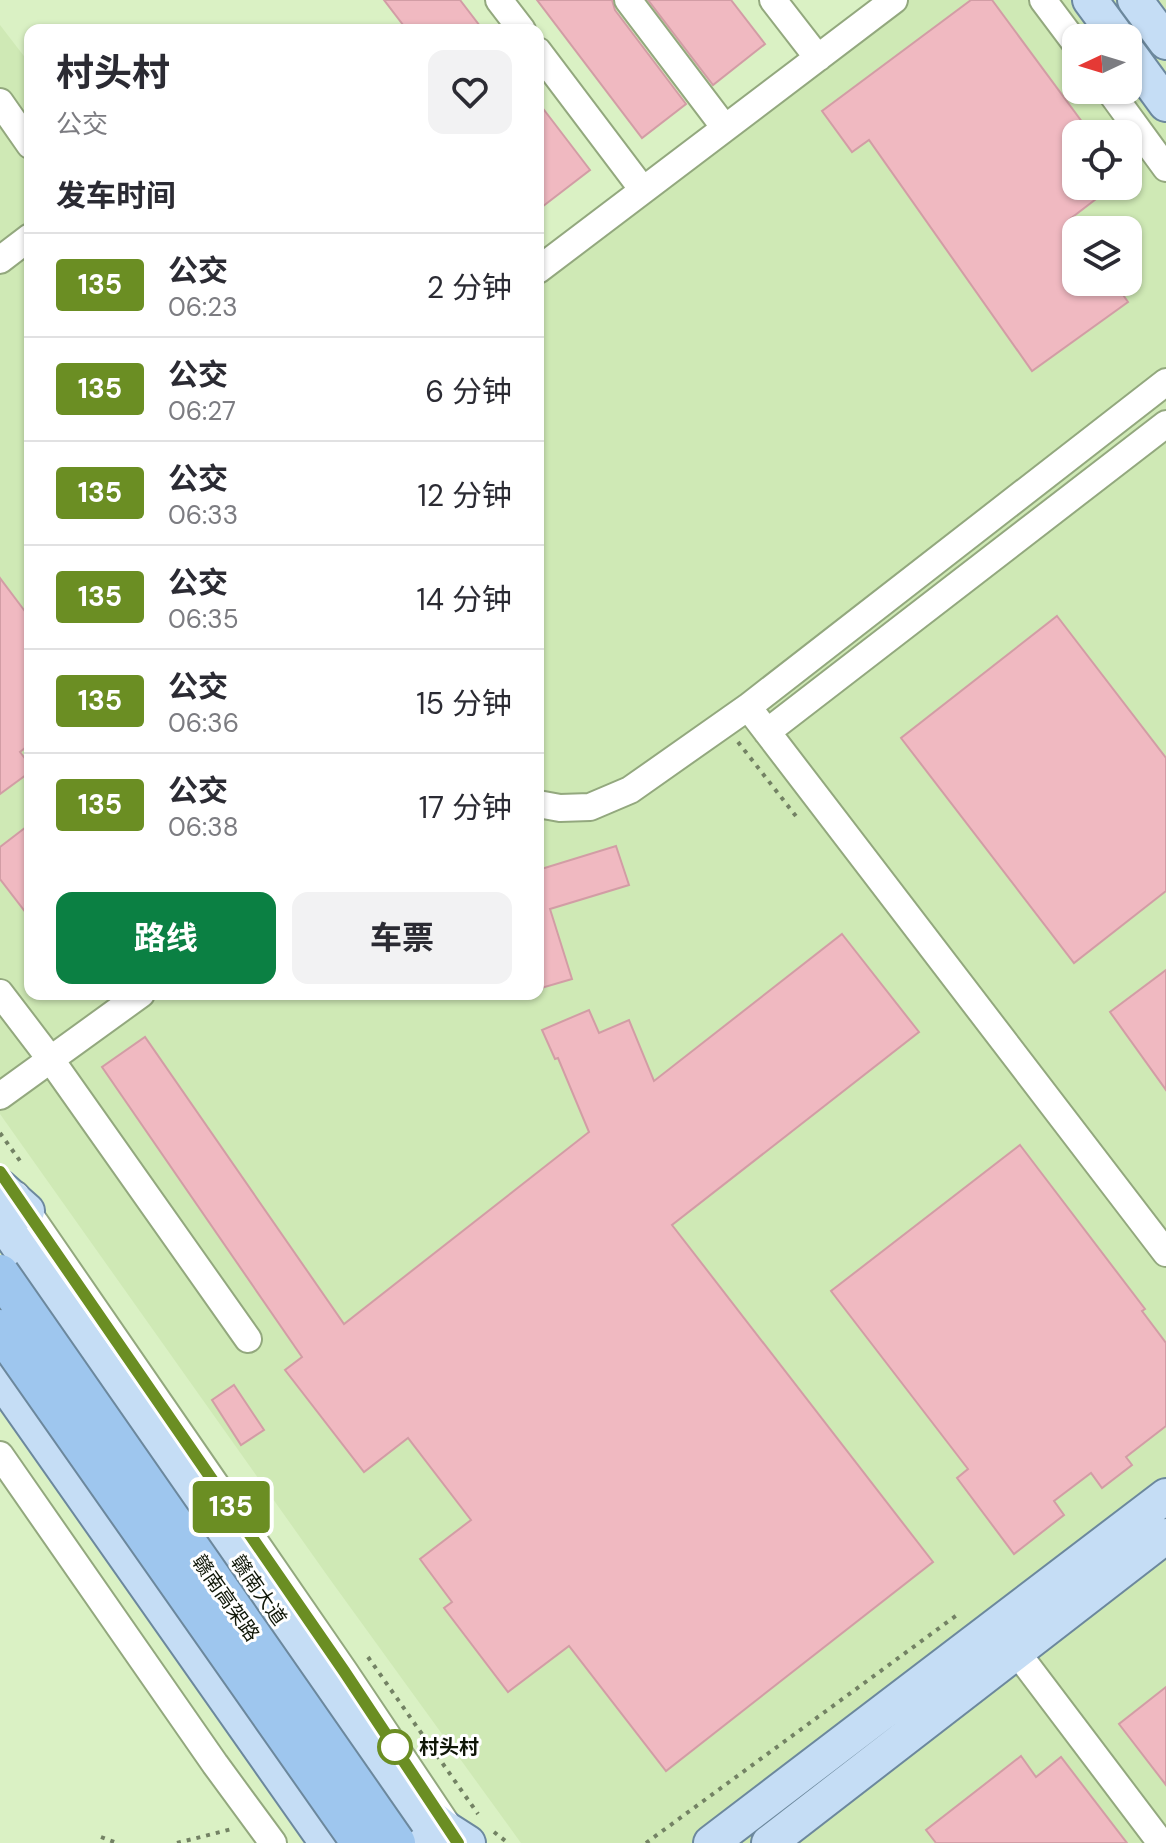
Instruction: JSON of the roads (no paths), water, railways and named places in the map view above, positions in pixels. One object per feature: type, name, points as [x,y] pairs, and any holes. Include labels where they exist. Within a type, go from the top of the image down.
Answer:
[{"type":"highway","name":"赣南高架路","points":[[0,1274],[396,1843]]},
{"type":"highway","name":"赣南高架路","points":[[0,1329],[361,1843]]},
{"type":"main road","points":[[1090,0],[1108,24]]},
{"type":"main road","points":[[1135,0],[1166,42]]},
{"type":"main road","points":[[1142,71],[1166,104]]},
{"type":"main road","name":"赣南大道","points":[[0,1187],[90,1351],[381,1763],[399,1786],[454,1841]]},
{"type":"main road","points":[[0,1378],[327,1843]]},
{"type":"main road","points":[[769,1843],[1007,1639],[1166,1496]]},
{"type":"main road","points":[[711,1843],[1007,1639],[1166,1536]]},
{"type":"street","points":[[499,0],[517,24]]},
{"type":"street","points":[[628,0],[725,128]]},
{"type":"street","points":[[773,0],[818,58]]},
{"type":"street","points":[[544,265],[894,0]]},
{"type":"street","points":[[1043,0],[1062,25]]},
{"type":"street","points":[[544,59],[643,190]]},
{"type":"street","points":[[0,102],[24,136]]},
{"type":"street","points":[[1119,104],[1166,168]]},
{"type":"street","points":[[0,260],[24,242]]},
{"type":"street","points":[[544,805],[590,807],[630,790],[748,707],[1166,382]]},
{"type":"street","points":[[767,732],[1166,424]]},
{"type":"street","points":[[748,707],[1166,1253]]},
{"type":"street","points":[[0,993],[51,1060],[248,1339]]},
{"type":"street","points":[[0,1096],[133,1000]]},
{"type":"street","points":[[0,1172],[13,1215],[344,1671],[454,1841]]},
{"type":"street","points":[[0,1455],[273,1843]]},
{"type":"street","points":[[1007,1639],[1161,1843]]},
{"type":"place","name":"村头村","points":[[395,1747]]}]
